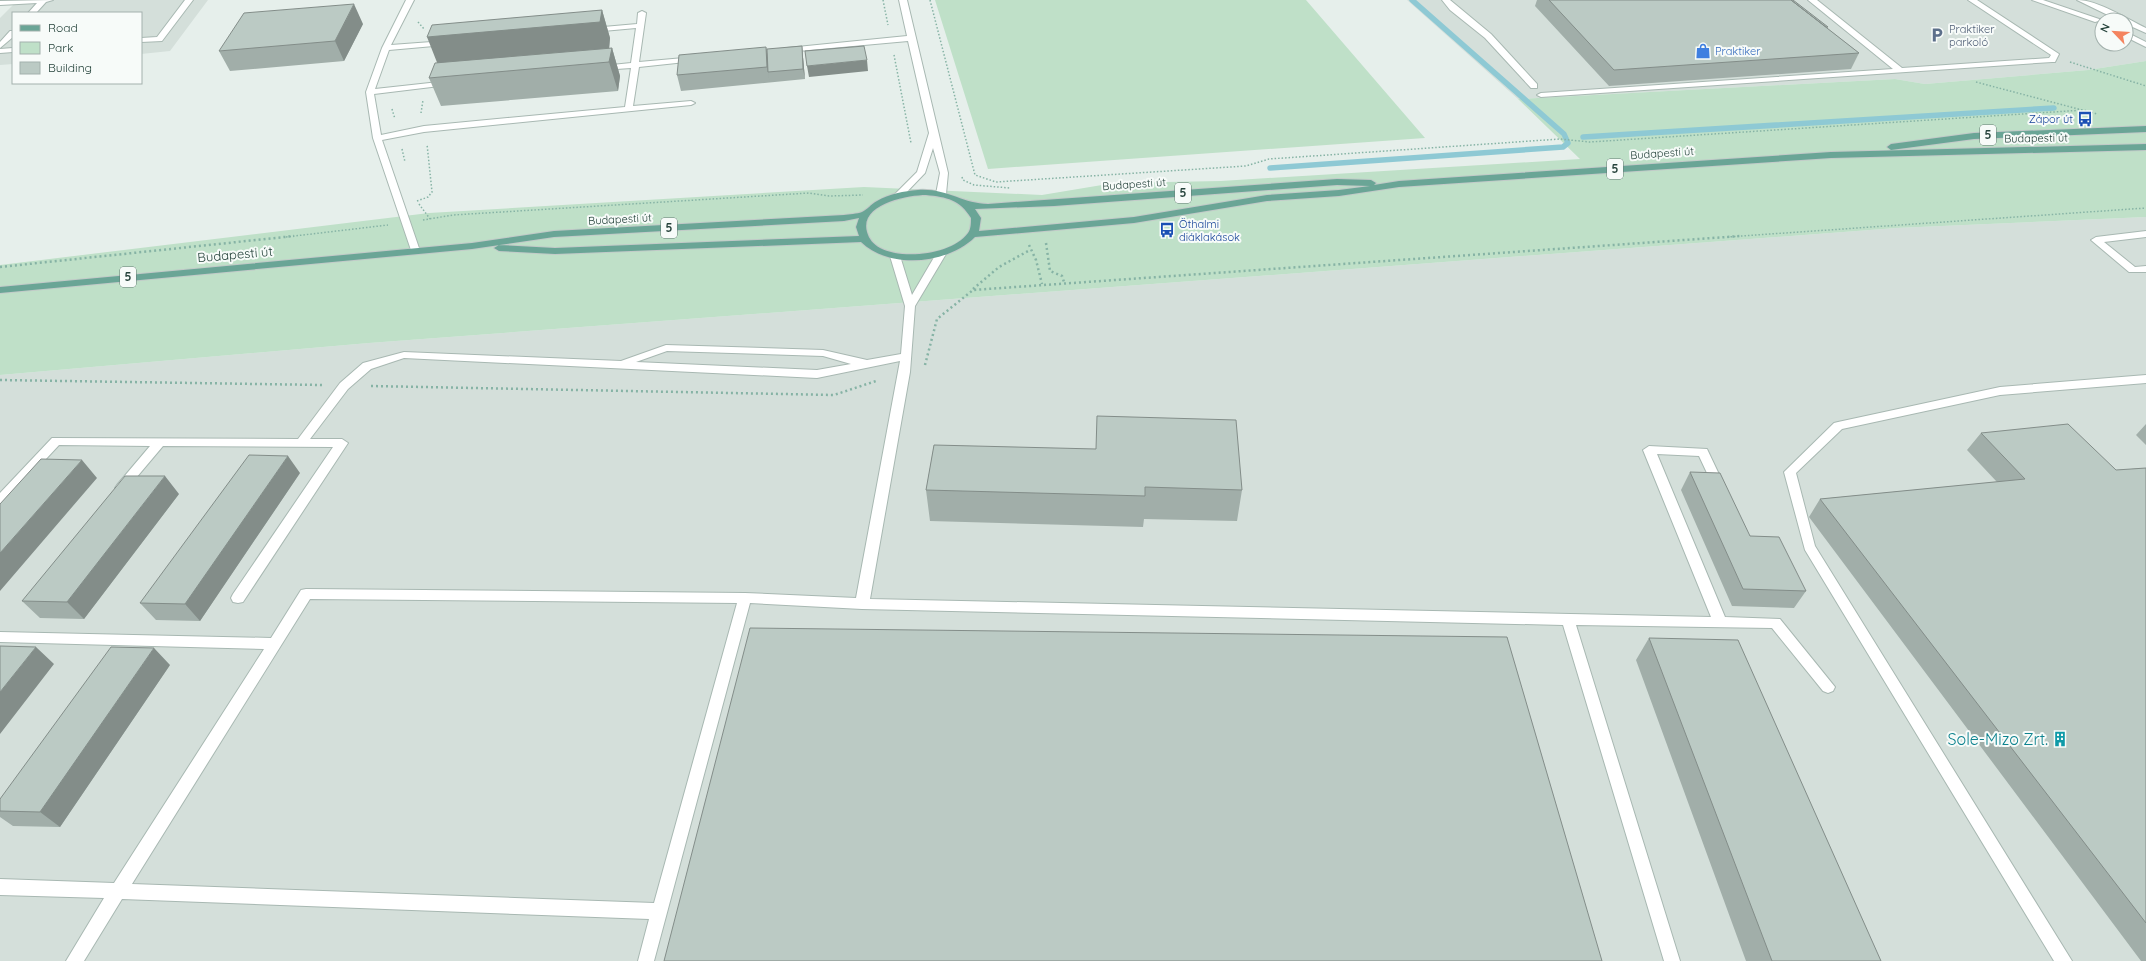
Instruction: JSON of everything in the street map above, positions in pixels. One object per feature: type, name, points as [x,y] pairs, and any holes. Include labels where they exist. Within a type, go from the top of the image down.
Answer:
[{"type":"main road","name":"Budapesti út","points":[[1831,155],[1974,136],[2146,129]]},
{"type":"main road","name":"Budapesti út","points":[[972,234],[1134,220],[1260,199],[1339,193],[1399,184],[1831,155],[2146,147]]},
{"type":"main road","name":"Budapesti út","points":[[0,290],[472,246],[554,234],[844,218],[866,214],[879,203],[898,196],[919,192],[941,194],[956,198],[967,204],[1020,205],[1337,182],[1399,184]]},
{"type":"main road","points":[[866,214],[860,227],[864,239],[876,250],[895,256],[918,258],[941,254],[960,246],[972,234],[976,218],[967,204]]},
{"type":"main road","name":"Budapesti út","points":[[472,246],[555,250],[864,239]]},
{"type":"street","points":[[33,12],[44,0]]},
{"type":"street","points":[[0,3],[49,0]]},
{"type":"street","points":[[142,40],[159,39],[189,0]]},
{"type":"street","points":[[410,0],[386,48],[370,92],[377,138],[415,251]]},
{"type":"street","points":[[903,0],[933,133],[944,173],[941,194]]},
{"type":"street","points":[[1446,0],[1453,8],[1488,36],[1534,86]]},
{"type":"street","points":[[1812,0],[1900,70]]},
{"type":"street","points":[[1541,94],[2052,60],[2055,57],[2055,54],[2036,40],[1972,0]]},
{"type":"street","points":[[2036,0],[2094,19]]},
{"type":"street","points":[[2054,0],[2094,18]]},
{"type":"street","points":[[2081,0],[2109,12]]},
{"type":"street","points":[[2094,0],[2109,12]]},
{"type":"street","points":[[629,108],[638,26],[642,13]]},
{"type":"street","points":[[2134,25],[2146,31]]},
{"type":"street","points":[[584,31],[638,26]]},
{"type":"street","points":[[0,46],[12,34]]},
{"type":"street","points":[[774,52],[912,38]]},
{"type":"street","points":[[2134,38],[2146,45]]},
{"type":"street","points":[[386,48],[452,42]]},
{"type":"street","points":[[0,51],[12,50]]},
{"type":"street","points":[[596,69],[704,58]]},
{"type":"street","points":[[370,92],[457,82]]},
{"type":"street","points":[[377,138],[424,129],[691,103]]},
{"type":"street","points":[[898,196],[921,173],[933,133]]},
{"type":"street","points":[[2146,234],[2096,240],[2133,270],[2146,269]]},
{"type":"street","points":[[910,306],[941,254]]},
{"type":"street","points":[[862,604],[901,400],[906,356],[910,306],[895,256]]},
{"type":"street","points":[[620,364],[666,348],[822,353],[863,364]]},
{"type":"street","points":[[301,443],[344,386],[367,366],[404,354],[817,374],[906,356]]},
{"type":"street","points":[[2064,961],[1809,547],[1790,472],[1838,426],[2000,391],[2146,379]]},
{"type":"street","points":[[0,501],[56,441],[342,443],[238,598]]},
{"type":"street","points":[[114,497],[160,442]]},
{"type":"street","points":[[257,455],[266,442]]},
{"type":"street","points":[[1720,622],[1649,450],[1703,452],[1725,500]]},
{"type":"street","points":[[74,961],[306,594],[745,598],[862,604],[1568,620],[1775,623],[1828,687]]},
{"type":"street","points":[[646,961],[745,598]]},
{"type":"street","points":[[1568,620],[1672,961]]},
{"type":"street","points":[[0,637],[275,644]]},
{"type":"street","points":[[0,887],[118,890],[660,911]]},
{"type":"path","points":[[883,0],[912,148]]},
{"type":"path","points":[[930,0],[976,175],[996,182],[1246,166],[1269,160],[1560,139],[1583,142],[2084,110]]},
{"type":"path","points":[[2055,57],[2146,86]]},
{"type":"path","points":[[1945,67],[1980,83],[2103,115]]},
{"type":"path","points":[[961,171],[963,180],[974,186],[1015,189],[1020,205]]},
{"type":"path","points":[[1123,173],[1124,178]]},
{"type":"path","points":[[0,267],[222,245],[406,223],[453,215],[808,193],[829,196],[863,195],[870,191]]},
{"type":"path","points":[[1025,229],[1030,250],[1036,260],[1042,284],[1361,264],[2146,208]]},
{"type":"path","points":[[1046,240],[1050,271],[1062,276],[1064,282]]},
{"type":"path","points":[[973,290],[999,267],[1030,250]]},
{"type":"shaded area","points":[[18,0],[208,0],[170,51],[142,54],[142,12],[12,12],[12,64],[0,65],[0,18]]},
{"type":"shaded area","points":[[1407,0],[2146,0],[2146,61],[2088,70],[1925,84],[1895,79],[1518,99]]},
{"type":"shaded area","points":[[2146,217],[2146,961],[0,961],[0,375],[369,343],[1896,228]]},
{"type":"green space","points":[[935,0],[1306,0],[1425,138],[988,169]]},
{"type":"green space","points":[[2146,61],[2146,217],[1896,228],[369,343],[0,375],[0,265],[429,213],[864,187],[1042,195],[1114,183],[1221,181],[1580,159],[1518,99],[1895,79],[1925,84],[2088,70]]},
{"type":"building","name":"Praktiker","points":[[1549,0],[1791,0],[1859,53],[1614,70]]},
{"type":"building","points":[[1791,0],[1793,0],[1828,27],[1826,27]]},
{"type":"building","points":[[354,4],[335,41],[219,51],[244,13]]},
{"type":"building","points":[[602,10],[600,22],[427,37],[432,25]]},
{"type":"building","points":[[802,46],[803,69],[768,72],[767,49]]},
{"type":"building","points":[[864,46],[867,60],[807,66],[805,51]]},
{"type":"building","points":[[766,47],[767,67],[677,75],[679,55]]},
{"type":"building","points":[[612,48],[609,62],[429,78],[435,63]]},
{"type":"building","points":[[1097,416],[1236,420],[1242,490],[1145,487],[1145,496],[926,490],[934,445],[1096,449]]},
{"type":"building","name":"Sole-Mizo Zrt.","points":[[2068,424],[2116,470],[2146,468],[2146,923],[1820,499],[2025,479],[1981,433]]},
{"type":"building","points":[[249,455],[288,456],[185,604],[140,603]]},
{"type":"building","points":[[41,459],[82,460],[0,553],[0,504]]},
{"type":"building","points":[[1690,472],[1720,473],[1750,536],[1779,537],[1806,591],[1743,589]]},
{"type":"building","points":[[125,476],[165,476],[67,602],[22,601]]},
{"type":"building","points":[[750,628],[1507,637],[1602,961],[664,961]]},
{"type":"building","points":[[1649,638],[1738,640],[1881,961],[1772,961]]},
{"type":"building","points":[[0,646],[36,647],[0,692]]},
{"type":"building","points":[[111,647],[154,648],[40,812],[0,811],[0,799]]},
{"type":"waterway","points":[[1270,168],[1563,147],[1568,143],[1564,134],[1412,0]]},
{"type":"waterway","points":[[1583,137],[2054,108]]},
{"type":"place","name":"Praktiker parkoló","points":[[1937,35]]},
{"type":"place","name":"Praktiker","points":[[1703,51]]},
{"type":"place","name":"Zápor út","points":[[2085,119]]},
{"type":"place","name":"Öthalmi diáklakások","points":[[1167,230]]},
{"type":"place","name":"Sole-Mizo Zrt.","points":[[2060,739]]}]
